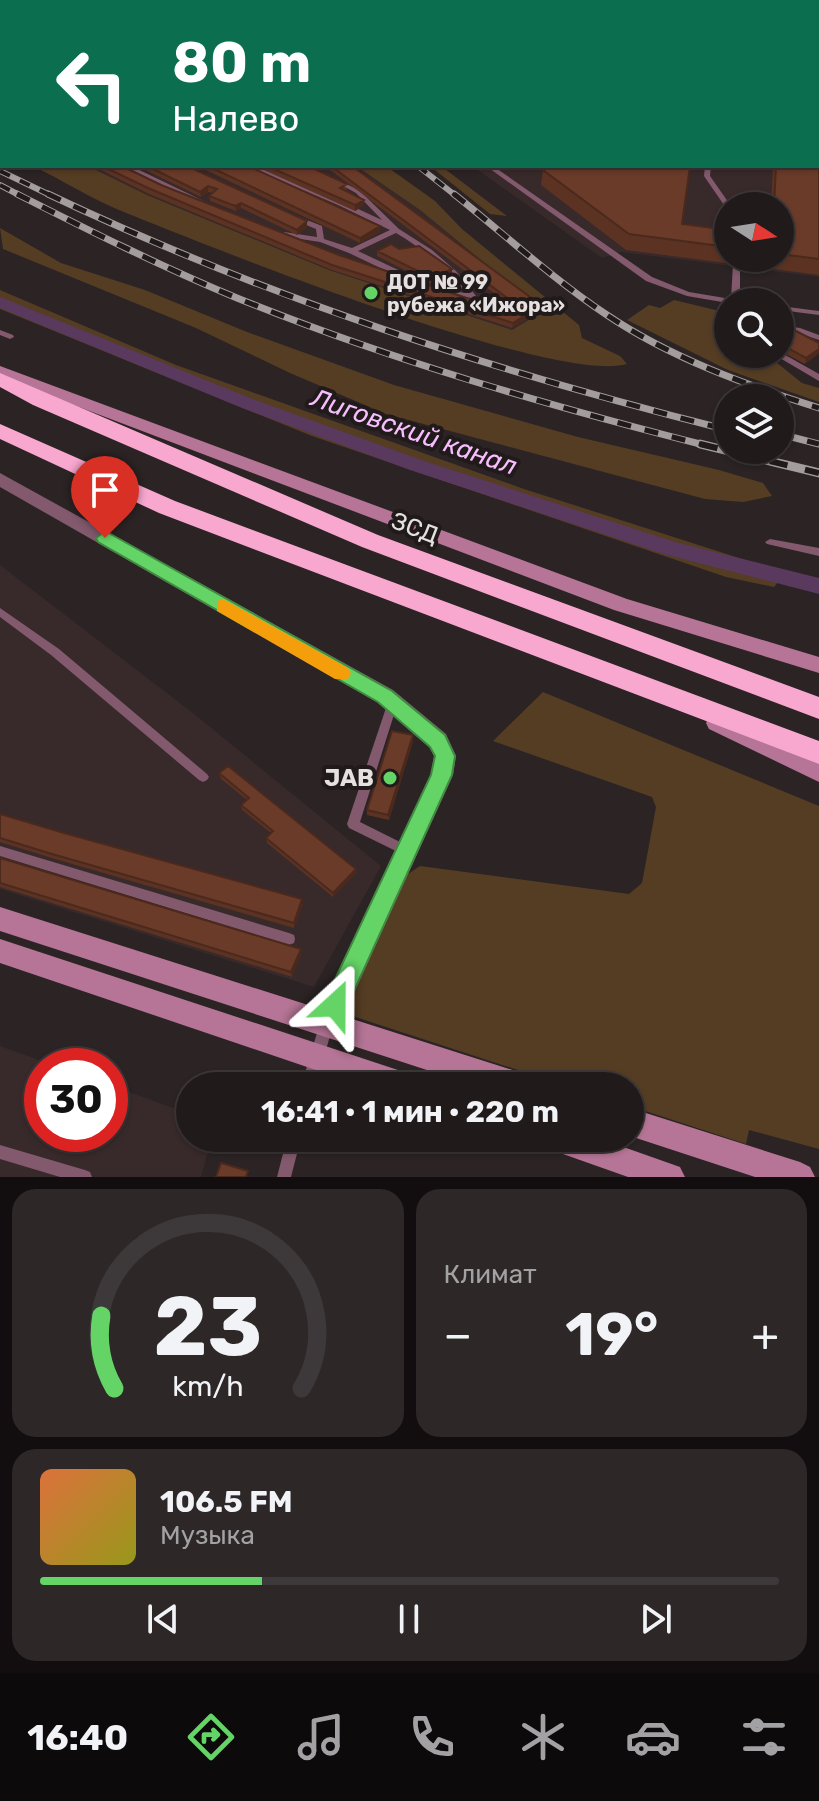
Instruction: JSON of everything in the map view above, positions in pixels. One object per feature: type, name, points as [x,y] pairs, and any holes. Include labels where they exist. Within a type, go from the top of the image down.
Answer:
[{"type":"highway","name":"ЗСД","points":[[0,379],[40,400],[370,541],[819,708]]},
{"type":"highway","points":[[0,431],[167,507],[819,753]]},
{"type":"main road","points":[[0,371],[621,605],[819,665]]},
{"type":"main road","points":[[659,694],[819,772]]},
{"type":"main road","points":[[0,919],[476,1072]]},
{"type":"main road","points":[[0,951],[363,1072]]},
{"type":"main road","points":[[644,1127],[800,1177]]},
{"type":"main road","points":[[597,1152],[670,1177]]},
{"type":"street","points":[[0,479],[393,702],[438,741],[445,756],[442,775],[404,850],[327,1023]]},
{"type":"lane","points":[[130,168],[225,211]]},
{"type":"lane","points":[[255,168],[396,230]]},
{"type":"lane","points":[[492,168],[649,279],[687,294],[714,298]]},
{"type":"lane","points":[[708,168],[707,176],[718,192]]},
{"type":"lane","points":[[268,228],[296,239],[321,240],[352,251],[434,290],[472,296],[457,272],[396,230],[358,192],[327,176]]},
{"type":"lane","points":[[292,216],[319,228],[321,240]]},
{"type":"lane","points":[[352,251],[396,230]]},
{"type":"lane","points":[[794,310],[819,313]]},
{"type":"lane","points":[[794,329],[819,338]]},
{"type":"lane","points":[[0,332],[10,337]]},
{"type":"lane","points":[[794,364],[819,378]]},
{"type":"lane","points":[[770,542],[819,552]]},
{"type":"lane","points":[[0,612],[55,652],[203,777]]},
{"type":"lane","points":[[393,702],[353,824],[404,850]]},
{"type":"lane","points":[[0,851],[289,939]]},
{"type":"lane","points":[[312,1072],[327,1023]]},
{"type":"lane","points":[[0,1152],[85,1177]]},
{"type":"lane","points":[[284,1177],[290,1152]]},
{"type":"shaded area","points":[[37,168],[92,168],[147,195],[329,270],[512,330],[543,311],[420,210],[359,168],[389,168],[435,201],[462,229],[579,325],[582,338],[620,356],[627,364],[587,365],[528,354],[456,334],[298,280],[97,200]]},
{"type":"shaded area","points":[[92,168],[359,168],[420,210],[543,310],[512,330],[329,270],[147,195]]},
{"type":"shaded area","points":[[432,168],[444,168],[507,216],[490,214]]},
{"type":"shaded area","points":[[475,168],[819,168],[819,277],[779,272],[794,272],[794,192],[714,192],[714,264],[621,252],[602,258]]},
{"type":"shaded area","points":[[0,228],[61,263],[145,290],[247,332],[394,385],[578,437],[719,470],[763,483],[772,496],[743,502],[705,499],[386,414],[196,328],[3,249]]},
{"type":"shaded area","points":[[0,290],[176,365],[524,489],[780,571],[782,577],[774,587],[726,577],[312,436],[0,309]]},
{"type":"shaded area","points":[[674,300],[714,310],[714,363],[627,320],[649,305],[660,308]]},
{"type":"shaded area","points":[[724,368],[783,368],[802,383],[819,388],[819,402],[794,393],[794,384],[768,384]]},
{"type":"shaded area","points":[[0,565],[193,713],[381,866],[314,987],[0,889]]},
{"type":"shaded area","points":[[543,692],[819,806],[819,1149],[749,1130],[746,1144],[644,1111],[644,1072],[524,1072],[343,1013],[408,874],[420,866],[629,894],[642,883],[656,807],[652,797],[493,741]]},
{"type":"shaded area","points":[[0,1046],[24,1055],[24,1152],[128,1152],[128,1092],[176,1109],[176,1152],[208,1152],[201,1177],[0,1177]]},
{"type":"building","points":[[106,168],[126,168],[161,185],[339,255],[511,313],[518,306],[334,168],[355,168],[541,305],[513,323],[332,265]]},
{"type":"building","points":[[151,168],[191,168],[307,221],[297,230],[241,203],[235,206],[209,196],[217,189],[208,186],[200,192]]},
{"type":"building","points":[[212,168],[252,168],[380,226],[360,238]]},
{"type":"building","points":[[272,168],[312,168],[347,184],[340,188],[364,200],[355,205]]},
{"type":"building","points":[[544,168],[690,168],[682,224],[714,228],[714,245],[629,234]]},
{"type":"building","points":[[776,168],[819,168],[819,259],[794,256],[794,192],[775,192]]},
{"type":"building","points":[[391,244],[399,249],[419,246],[452,269],[432,278],[377,251]]},
{"type":"building","points":[[794,330],[819,343],[819,349],[806,358],[794,352]]},
{"type":"building","name":"JAB","points":[[392,731],[413,735],[388,815],[367,810]]},
{"type":"building","points":[[228,766],[356,869],[333,893],[266,838],[273,831],[241,805],[249,798],[219,773]]},
{"type":"building","points":[[0,814],[302,899],[294,923],[0,838]]},
{"type":"building","points":[[0,858],[301,949],[291,972],[0,883]]},
{"type":"building","points":[[221,1163],[248,1171],[246,1177],[216,1177]]},
{"type":"waterway","name":"Лиговский канал","points":[[0,302],[249,404],[417,465],[672,549],[819,586]]},
{"type":"railway","points":[[421,168],[456,196]]},
{"type":"railway","points":[[0,171],[52,196]]},
{"type":"railway","points":[[0,185],[21,196]]},
{"type":"railway","points":[[17,194],[21,196]]},
{"type":"railway","points":[[48,194],[214,266],[382,329],[553,383],[714,426]]},
{"type":"railway","points":[[454,194],[567,287],[631,330],[710,369],[819,408]]},
{"type":"railway","points":[[21,196],[181,274],[295,321],[470,380],[705,445]]},
{"type":"railway","points":[[794,438],[819,444]]},
{"type":"railway","points":[[700,444],[705,445]]},
{"type":"railway","points":[[705,445],[819,473]]},
{"type":"slow traffic","points":[[223,606],[342,673]]},
{"type":"place","name":"ДОТ № 99 рубежа «Ижора»","points":[[371,293]]},
{"type":"place","name":"JAB","points":[[390,778]]},
{"type":"route","points":[[105,538],[385,696],[438,741],[445,756],[442,775],[404,850],[335,1005]]}]
